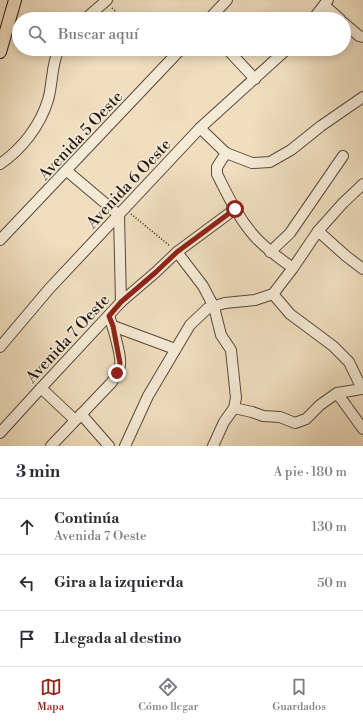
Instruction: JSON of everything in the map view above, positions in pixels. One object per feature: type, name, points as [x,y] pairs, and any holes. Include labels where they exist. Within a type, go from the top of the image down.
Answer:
[{"type":"main road","points":[[0,52],[15,0]]},
{"type":"street","points":[[216,12],[227,0]]},
{"type":"street","points":[[92,12],[102,2]]},
{"type":"street","points":[[318,12],[326,2],[334,12]]},
{"type":"street","points":[[351,29],[359,36],[363,37]]},
{"type":"street","points":[[0,164],[12,156],[30,135],[40,119],[48,100],[55,56]]},
{"type":"street","name":"Avenida 5 Oeste","points":[[0,240],[174,56]]},
{"type":"street","points":[[234,56],[255,79]]},
{"type":"street","name":"Avenida 6 Oeste","points":[[0,347],[49,289],[200,128],[280,56]]},
{"type":"street","points":[[200,128],[226,153],[252,163],[270,162],[291,150],[321,126],[363,97]]},
{"type":"street","points":[[226,153],[217,167],[217,174],[235,209],[256,238],[270,252],[293,268]]},
{"type":"street","points":[[270,252],[290,233],[343,156]]},
{"type":"street","points":[[67,171],[122,212],[121,302]]},
{"type":"street","points":[[125,446],[148,396],[190,325],[208,308],[225,303],[255,300],[273,294],[318,231],[343,203],[363,184]]},
{"type":"street","name":"Avenida 7 Oeste","points":[[0,433],[121,302],[177,252],[235,209]]},
{"type":"street","points":[[318,231],[363,269]]},
{"type":"street","points":[[177,252],[203,286],[214,307],[221,335],[231,350],[236,398],[234,408],[224,422],[213,446]]},
{"type":"street","points":[[234,408],[263,416],[280,417],[295,424],[306,419],[320,405],[337,393],[362,389],[349,362],[332,346],[290,314],[273,294]]},
{"type":"street","points":[[51,446],[112,382],[117,373],[120,363],[113,326],[109,316]]},
{"type":"street","points":[[113,326],[175,349]]},
{"type":"street","points":[[41,388],[78,417],[109,446]]},
{"type":"street","points":[[337,393],[363,429]]},
{"type":"path","points":[[102,2],[115,12]]},
{"type":"path","points":[[160,56],[168,63]]},
{"type":"path","points":[[122,212],[177,252]]},
{"type":"route","points":[[117,373],[120,363],[113,326],[109,316],[121,302],[177,252],[235,209]]}]
